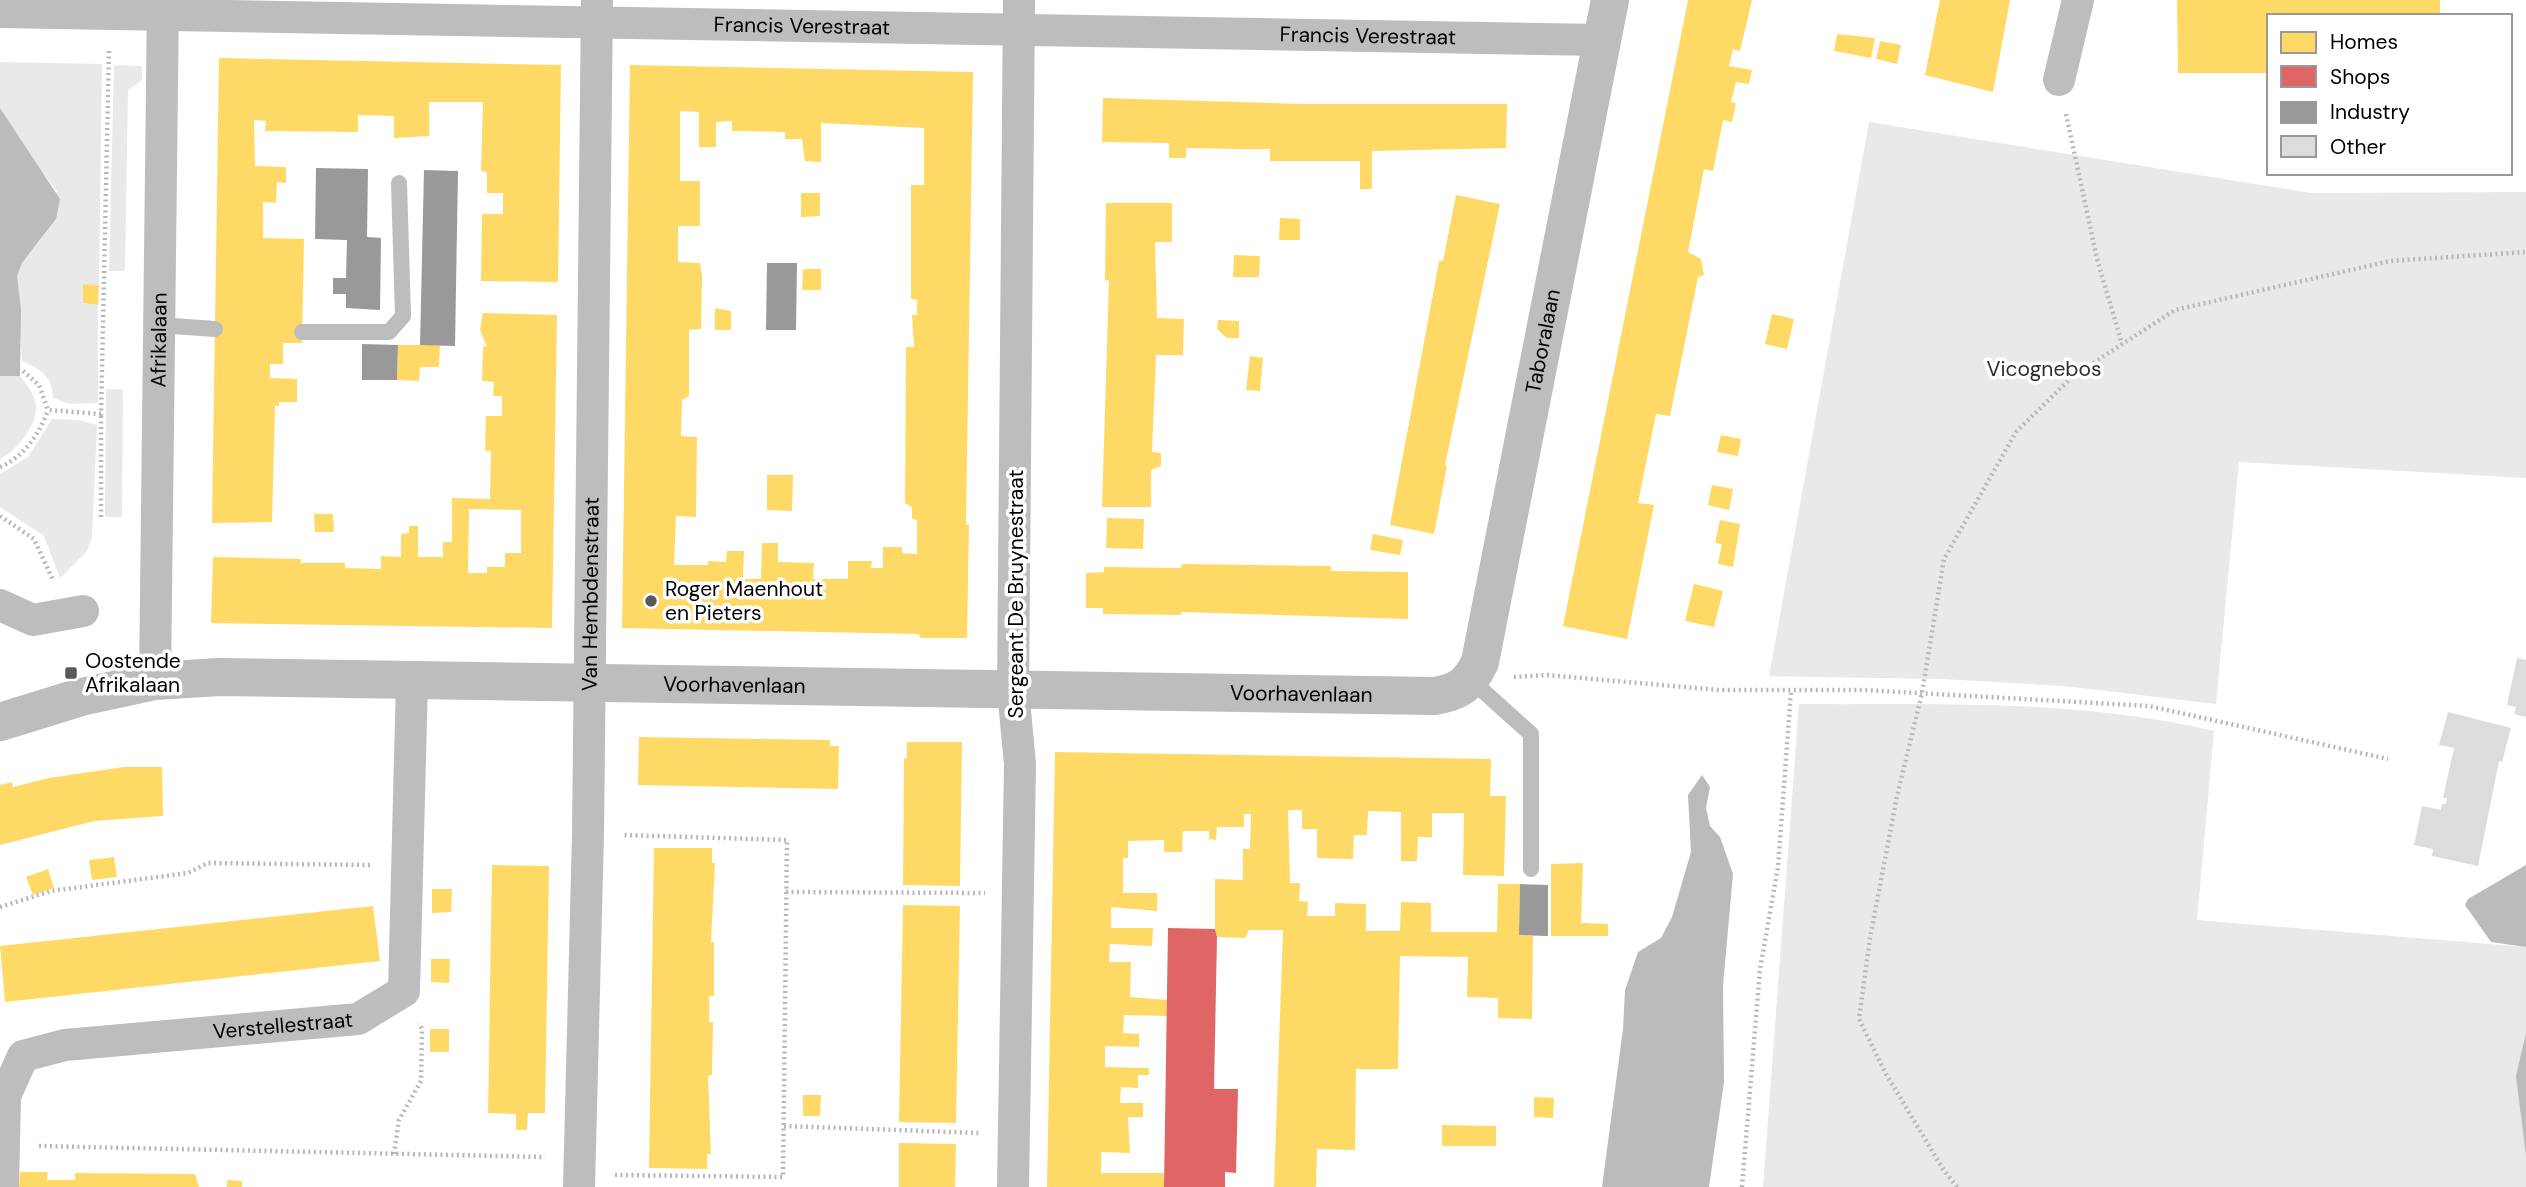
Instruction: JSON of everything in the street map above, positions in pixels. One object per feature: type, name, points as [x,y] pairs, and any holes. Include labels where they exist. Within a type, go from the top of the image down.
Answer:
[{"type":"street","name":"Taboralaan","points":[[1471,680],[1480,662],[1610,0]]},
{"type":"street","points":[[2059,80],[2078,0]]},
{"type":"street","name":"Francis Verestraat","points":[[0,12],[163,7],[1019,14],[1602,40]]},
{"type":"street","name":"Afrikalaan","points":[[155,681],[163,7]]},
{"type":"street","name":"Van Hembdenstraat","points":[[579,1173],[588,834],[597,11]]},
{"type":"street","name":"Sergeant De Bruynestraat","points":[[1013,1187],[1020,764],[1013,690],[1019,14]]},
{"type":"street","points":[[0,605],[33,620],[83,611]]},
{"type":"street","name":"Voorhavenlaan","points":[[0,722],[81,697],[155,681],[219,677],[1434,696],[1456,692],[1471,680]]},
{"type":"street","points":[[404,991],[412,681]]},
{"type":"street","name":"Verstellestraat","points":[[3,1187],[5,1096],[23,1056],[65,1045],[358,1019],[404,991]]},
{"type":"lane","points":[[302,332],[389,332],[403,316],[399,183]]},
{"type":"lane","points":[[159,325],[215,328]]},
{"type":"lane","points":[[1471,680],[1531,734],[1531,869]]},
{"type":"path","points":[[101,517],[108,50]]},
{"type":"path","points":[[2059,80],[2097,259],[2122,344]]},
{"type":"path","points":[[1957,1187],[1943,1169],[1886,1074],[1859,1019],[1870,938],[1897,796],[1922,692],[1944,559],[2016,432],[2073,376],[2175,310],[2261,288],[2390,261],[2526,252]]},
{"type":"path","points":[[0,467],[29,446],[48,410],[39,385],[23,371]]},
{"type":"path","points":[[48,410],[101,414]]},
{"type":"path","points":[[0,516],[34,539],[54,581]]},
{"type":"path","points":[[1471,680],[1547,675],[1718,690],[1922,692],[2149,706],[2388,760]]},
{"type":"path","points":[[1742,1187],[1760,969],[1778,867],[1791,691]]},
{"type":"path","points":[[4,1145],[394,1154],[579,1173],[783,1177],[787,840],[588,834]]},
{"type":"path","points":[[0,907],[51,891],[188,873],[208,863],[407,865]]},
{"type":"path","points":[[786,892],[1018,894]]},
{"type":"path","points":[[394,1154],[399,1120],[421,1081],[422,1029],[404,991]]},
{"type":"path","points":[[783,1126],[1014,1134]]},
{"type":"green space","points":[[0,62],[102,64],[99,285],[83,284],[83,303],[98,305],[98,403],[70,404],[53,398],[48,379],[22,361],[16,276],[22,263],[46,233],[57,191],[26,151],[0,108]]},
{"type":"green space","points":[[114,65],[142,66],[142,80],[128,90],[125,271],[109,271]]},
{"type":"green space","name":"Vicognebos","points":[[1869,122],[2311,193],[2526,192],[2526,478],[2239,462],[2216,704],[2064,686],[1941,679],[1769,676]]},
{"type":"green space","points":[[0,376],[20,376],[32,393],[36,405],[30,429],[13,450],[0,459]]},
{"type":"green space","points":[[106,389],[123,389],[122,517],[105,517]]},
{"type":"green space","points":[[52,419],[79,420],[97,425],[92,538],[87,551],[60,578],[44,536],[0,507],[0,474],[28,457]]},
{"type":"green space","points":[[1799,704],[2060,709],[2112,713],[2214,731],[2197,920],[2526,947],[2526,1187],[1763,1187]]},
{"type":"shaded area","points":[[0,108],[60,199],[56,219],[22,263],[17,276],[21,309],[20,376],[0,376]]},
{"type":"shaded area","points":[[1702,775],[1710,787],[1706,808],[1710,826],[1720,837],[1733,874],[1723,986],[1724,1082],[1709,1187],[1602,1187],[1623,1029],[1625,990],[1638,952],[1661,938],[1672,917],[1691,852],[1688,795]]},
{"type":"shaded area","points":[[2526,865],[2526,947],[2491,942],[2465,905],[2468,899]]},
{"type":"shaded area","points":[[2526,1033],[2526,1156],[2516,1076]]},
{"type":"building: Homes","points":[[1688,0],[1752,0],[1740,51],[1733,49],[1729,66],[1752,70],[1749,84],[1736,82],[1731,102],[1736,103],[1732,122],[1723,120],[1713,171],[1704,169],[1688,252],[1701,259],[1704,275],[1698,277],[1670,416],[1656,414],[1638,503],[1654,505],[1627,639],[1563,626]]},
{"type":"building: Homes","points":[[1940,0],[2010,0],[1993,92],[1925,75]]},
{"type":"building: Homes","points":[[2177,0],[2440,0],[2440,14],[2267,14],[2267,73],[2178,73]]},
{"type":"building: Homes","points":[[1837,34],[1875,38],[1871,58],[1834,51]]},
{"type":"building: Homes","points":[[1880,41],[1901,45],[1897,64],[1876,59]]},
{"type":"building: Homes","points":[[219,58],[561,65],[558,282],[481,281],[482,214],[503,214],[503,193],[487,193],[487,172],[481,171],[483,102],[429,102],[429,136],[394,138],[394,116],[358,115],[358,132],[265,131],[266,121],[254,120],[255,166],[286,167],[286,183],[277,182],[276,203],[263,202],[263,238],[304,239],[302,343],[283,343],[283,364],[270,364],[270,378],[297,379],[297,402],[279,402],[279,406],[275,406],[272,522],[212,523]]},
{"type":"building: Homes","points":[[630,65],[973,72],[966,525],[969,524],[967,638],[921,638],[918,634],[622,628]],"holes":[[[680,111],[699,112],[699,147],[716,147],[716,122],[732,121],[732,131],[785,132],[785,139],[802,139],[805,161],[821,162],[821,123],[924,128],[924,185],[911,185],[911,299],[917,300],[917,315],[912,315],[914,347],[906,347],[905,503],[912,507],[912,519],[917,520],[917,554],[902,553],[902,547],[883,547],[883,568],[871,568],[872,561],[848,561],[848,579],[813,579],[814,563],[778,562],[778,543],[762,543],[761,579],[743,579],[744,551],[727,551],[726,562],[674,565],[676,516],[696,517],[697,437],[681,436],[682,400],[689,396],[689,330],[701,329],[702,276],[700,263],[678,262],[678,226],[700,226],[700,181],[680,181]]]},
{"type":"building: Homes","points":[[1103,98],[1304,104],[1507,104],[1506,148],[1372,151],[1372,189],[1360,189],[1360,161],[1270,161],[1270,149],[1186,148],[1186,158],[1169,158],[1169,143],[1102,142]]},
{"type":"building: Homes","points":[[801,193],[820,193],[820,216],[801,217]]},
{"type":"building: Homes","points":[[1456,195],[1500,204],[1445,465],[1447,466],[1434,534],[1390,525],[1439,261],[1443,261]]},
{"type":"building: Homes","points":[[1106,203],[1172,203],[1172,242],[1155,242],[1157,318],[1184,319],[1183,355],[1156,355],[1152,452],[1161,453],[1161,466],[1151,470],[1151,507],[1102,507],[1109,280],[1105,281]]},
{"type":"building: Homes","points":[[1280,218],[1300,219],[1300,240],[1279,240]]},
{"type":"building: Homes","points":[[1234,255],[1260,256],[1259,277],[1233,277]]},
{"type":"building: Homes","points":[[803,269],[821,269],[821,290],[802,290]]},
{"type":"building: Homes","points":[[83,284],[99,285],[98,305],[83,303]]},
{"type":"building: Homes","points":[[715,308],[731,311],[731,330],[715,330]]},
{"type":"building: Homes","points":[[483,313],[557,315],[552,628],[211,623],[213,557],[301,559],[301,563],[345,563],[345,568],[381,569],[381,556],[401,557],[401,534],[409,533],[409,526],[418,526],[418,557],[443,557],[443,542],[452,542],[452,498],[490,499],[491,451],[485,451],[486,416],[502,416],[502,396],[493,396],[494,382],[482,381],[483,346],[487,347],[480,330]],"holes":[[[469,509],[521,510],[521,553],[505,553],[505,567],[487,567],[487,573],[468,573]]]},
{"type":"building: Homes","points":[[1772,314],[1794,319],[1787,349],[1765,344]]},
{"type":"building: Homes","points":[[1218,320],[1239,321],[1239,338],[1227,338],[1217,329]]},
{"type":"building: Homes","points":[[398,345],[440,345],[439,367],[420,367],[419,381],[397,380]]},
{"type":"building: Homes","points":[[1250,356],[1263,358],[1260,391],[1246,390]]},
{"type":"building: Homes","points":[[1721,435],[1741,439],[1738,456],[1717,452]]},
{"type":"building: Homes","points":[[767,475],[793,475],[792,511],[767,510]]},
{"type":"building: Homes","points":[[1712,485],[1733,489],[1729,510],[1708,505]]},
{"type":"building: Homes","points":[[314,514],[333,514],[334,532],[315,532]]},
{"type":"building: Homes","points":[[1107,518],[1144,519],[1143,549],[1106,548]]},
{"type":"building: Homes","points":[[1720,520],[1740,524],[1733,567],[1718,564],[1722,544],[1715,543]]},
{"type":"building: Homes","points":[[1373,534],[1403,540],[1400,555],[1370,550]]},
{"type":"building: Homes","points":[[1182,564],[1331,566],[1331,571],[1408,572],[1408,619],[1181,612],[1181,615],[1103,614],[1103,608],[1086,608],[1086,573],[1104,572],[1104,567],[1181,568]]},
{"type":"building: Homes","points":[[1694,584],[1723,591],[1714,627],[1685,621]]},
{"type":"building: Homes","points":[[639,737],[830,740],[830,746],[839,746],[838,789],[638,785]]},
{"type":"building: Homes","points":[[907,742],[962,742],[960,886],[903,885],[904,759],[907,758]]},
{"type":"building: Homes","points":[[1055,752],[1491,759],[1490,796],[1506,796],[1504,876],[1463,875],[1464,813],[1432,813],[1432,837],[1418,837],[1417,861],[1401,861],[1401,812],[1368,811],[1367,835],[1354,835],[1353,859],[1317,858],[1317,829],[1302,829],[1302,810],[1288,810],[1290,883],[1300,883],[1299,901],[1308,902],[1307,916],[1335,916],[1335,903],[1366,904],[1366,931],[1400,931],[1401,902],[1431,903],[1431,932],[1497,932],[1498,884],[1520,884],[1519,935],[1533,936],[1532,1019],[1498,1018],[1498,998],[1467,997],[1468,957],[1400,956],[1398,1069],[1356,1069],[1355,1150],[1317,1149],[1316,1187],[1274,1187],[1283,930],[1249,930],[1245,938],[1217,937],[1215,929],[1215,879],[1243,880],[1243,849],[1250,849],[1251,814],[1244,814],[1244,827],[1217,827],[1216,840],[1209,839],[1209,831],[1183,831],[1182,852],[1164,852],[1164,840],[1128,841],[1128,858],[1123,858],[1123,893],[1157,893],[1157,911],[1111,907],[1111,928],[1153,928],[1152,946],[1110,944],[1109,962],[1131,962],[1130,997],[1167,1000],[1167,1016],[1124,1015],[1123,1033],[1139,1034],[1139,1047],[1105,1046],[1105,1067],[1149,1068],[1149,1075],[1138,1075],[1138,1088],[1121,1087],[1120,1103],[1143,1103],[1143,1117],[1128,1117],[1130,1153],[1101,1152],[1101,1173],[1164,1173],[1164,1187],[1047,1187]]},
{"type":"building: Homes","points":[[124,767],[162,767],[163,816],[94,821],[0,845],[0,785],[12,782],[13,787],[49,778]]},
{"type":"building: Homes","points":[[654,848],[712,848],[712,863],[715,863],[711,942],[714,942],[714,996],[709,996],[709,1022],[713,1022],[712,1075],[708,1076],[711,1154],[707,1154],[707,1169],[649,1168]]},
{"type":"building: Homes","points":[[114,857],[117,877],[92,880],[89,860]]},
{"type":"building: Homes","points":[[1583,863],[1581,923],[1608,924],[1608,936],[1551,936],[1551,864]]},
{"type":"building: Homes","points":[[492,865],[549,866],[545,1113],[528,1113],[527,1130],[516,1130],[516,1114],[488,1113]]},
{"type":"building: Homes","points":[[48,869],[54,888],[33,895],[26,877]]},
{"type":"building: Homes","points":[[432,889],[452,889],[451,912],[432,913]]},
{"type":"building: Homes","points":[[903,905],[960,906],[956,1123],[899,1122]]},
{"type":"building: Homes","points":[[373,906],[380,961],[5,1002],[0,946]]},
{"type":"building: Homes","points":[[431,959],[450,959],[449,983],[431,982]]},
{"type":"building: Homes","points":[[430,1029],[449,1029],[449,1052],[430,1052]]},
{"type":"building: Homes","points":[[803,1095],[821,1095],[820,1116],[803,1116]]},
{"type":"building: Homes","points":[[1534,1097],[1554,1098],[1553,1118],[1534,1117]]},
{"type":"building: Homes","points":[[1442,1125],[1496,1126],[1496,1146],[1442,1146]]},
{"type":"building: Homes","points":[[899,1143],[956,1144],[955,1187],[899,1187]]},
{"type":"building: Homes","points":[[20,1172],[48,1172],[47,1180],[75,1180],[75,1173],[195,1174],[199,1187],[19,1187]]},
{"type":"building: Homes","points":[[227,1180],[242,1181],[242,1187],[227,1187]]},
{"type":"building: Shops","points":[[1168,928],[1215,929],[1217,937],[1214,1089],[1238,1089],[1236,1173],[1225,1172],[1225,1187],[1164,1187]]},
{"type":"building: Industry","points":[[316,168],[368,169],[367,237],[381,238],[380,310],[346,308],[346,294],[333,294],[333,278],[346,278],[347,240],[315,239]]},
{"type":"building: Industry","points":[[424,170],[458,171],[455,346],[420,345]]},
{"type":"building: Industry","points":[[767,263],[797,263],[796,330],[766,330]]},
{"type":"building: Industry","points":[[362,344],[398,345],[397,380],[362,380]]},
{"type":"building: Industry","points":[[1520,884],[1548,885],[1548,936],[1519,935]]},
{"type":"building: Other","points":[[2517,658],[2526,660],[2526,717],[2514,714],[2516,707],[2507,705]]},
{"type":"building: Other","points":[[2448,712],[2511,728],[2502,762],[2499,761],[2478,866],[2432,856],[2433,849],[2414,845],[2422,806],[2441,810],[2442,804],[2446,804],[2447,798],[2443,798],[2454,748],[2439,745]]},
{"type":"place","name":"Roger Maenhout en Pieters","points":[[651,601]]},
{"type":"place","name":"Oostende Afrikalaan","points":[[71,673]]}]
